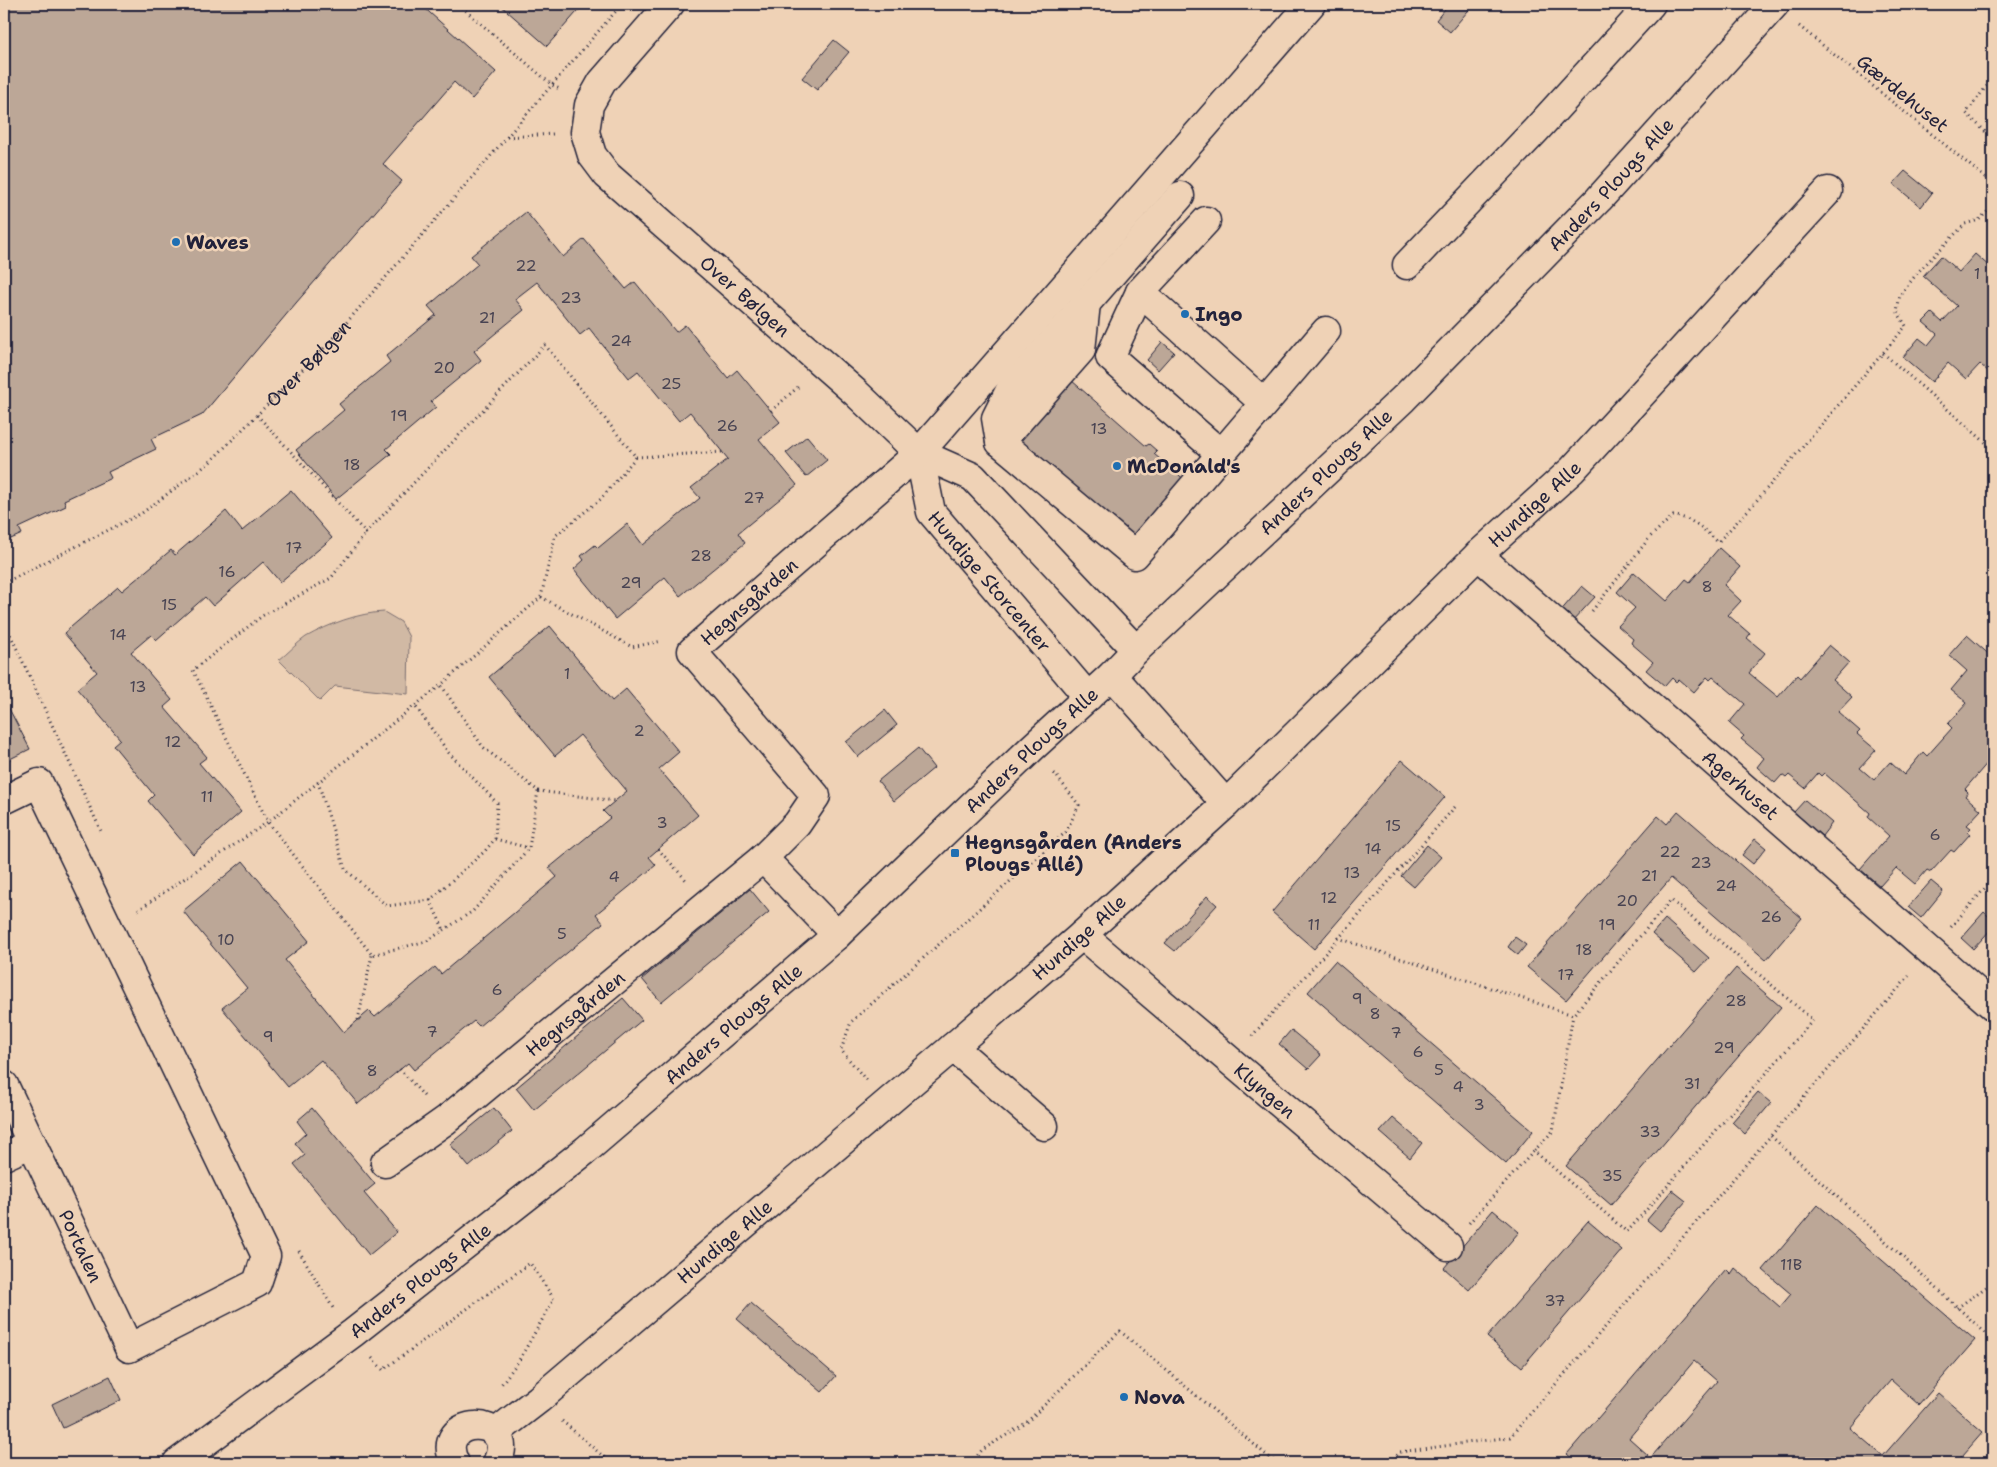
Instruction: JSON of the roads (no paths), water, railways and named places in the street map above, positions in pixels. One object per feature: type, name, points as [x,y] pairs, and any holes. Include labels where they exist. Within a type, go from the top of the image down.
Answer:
[{"type":"street","name":"Over Bølgen","points":[[670,4],[602,82],[589,105],[584,132],[592,155],[607,175],[856,393],[919,453],[973,477],[1136,650]]},
{"type":"street","name":"Hegnsgården","points":[[385,1163],[446,1120],[763,858],[796,824],[816,796],[692,651],[919,453],[1311,4]]},
{"type":"street","points":[[1406,265],[1536,130],[1651,4]]},
{"type":"street","name":"Anders Plougs Alle","points":[[177,1463],[353,1333],[586,1150],[837,936],[1033,747],[1112,675],[1136,650],[1410,392],[1599,199],[1775,4]]},
{"type":"street","name":"Hundige Alle","points":[[455,1463],[452,1455],[452,1441],[460,1430],[483,1429],[539,1399],[953,1047],[1082,935],[1226,804],[1478,555],[1572,470],[1828,191]]},
{"type":"street","points":[[1180,196],[1010,390],[996,418],[1000,442],[1136,555],[1326,331]]},
{"type":"street","points":[[1206,221],[1140,292],[1110,357],[1215,461]]},
{"type":"street","points":[[1140,292],[1264,403]]},
{"type":"street","name":"Hundige Storcenter","points":[[919,453],[931,512],[1088,697]]},
{"type":"street","name":"Agerhuset","points":[[1478,555],[1993,1006]]},
{"type":"street","points":[[1112,675],[1226,804]]},
{"type":"street","name":"Portalen","points":[[4,800],[39,783],[266,1256],[256,1283],[129,1348],[4,1085]]},
{"type":"street","points":[[763,858],[837,936]]},
{"type":"street","name":"Klyngen","points":[[1082,935],[1448,1246]]},
{"type":"street","points":[[953,1047],[1044,1126]]},
{"type":"street","points":[[4,1156],[32,1143]]},
{"type":"street","points":[[483,1429],[501,1448],[497,1463]]},
{"type":"place","name":"Waves","points":[[176,242]]},
{"type":"place","name":"Ingo","points":[[1185,314]]},
{"type":"place","name":"McDonald's","points":[[1117,466]]},
{"type":"place","name":"Hegnsgården (Anders Plougs Allé)","points":[[955,853]]},
{"type":"place","name":"Nova","points":[[1124,1397]]}]
